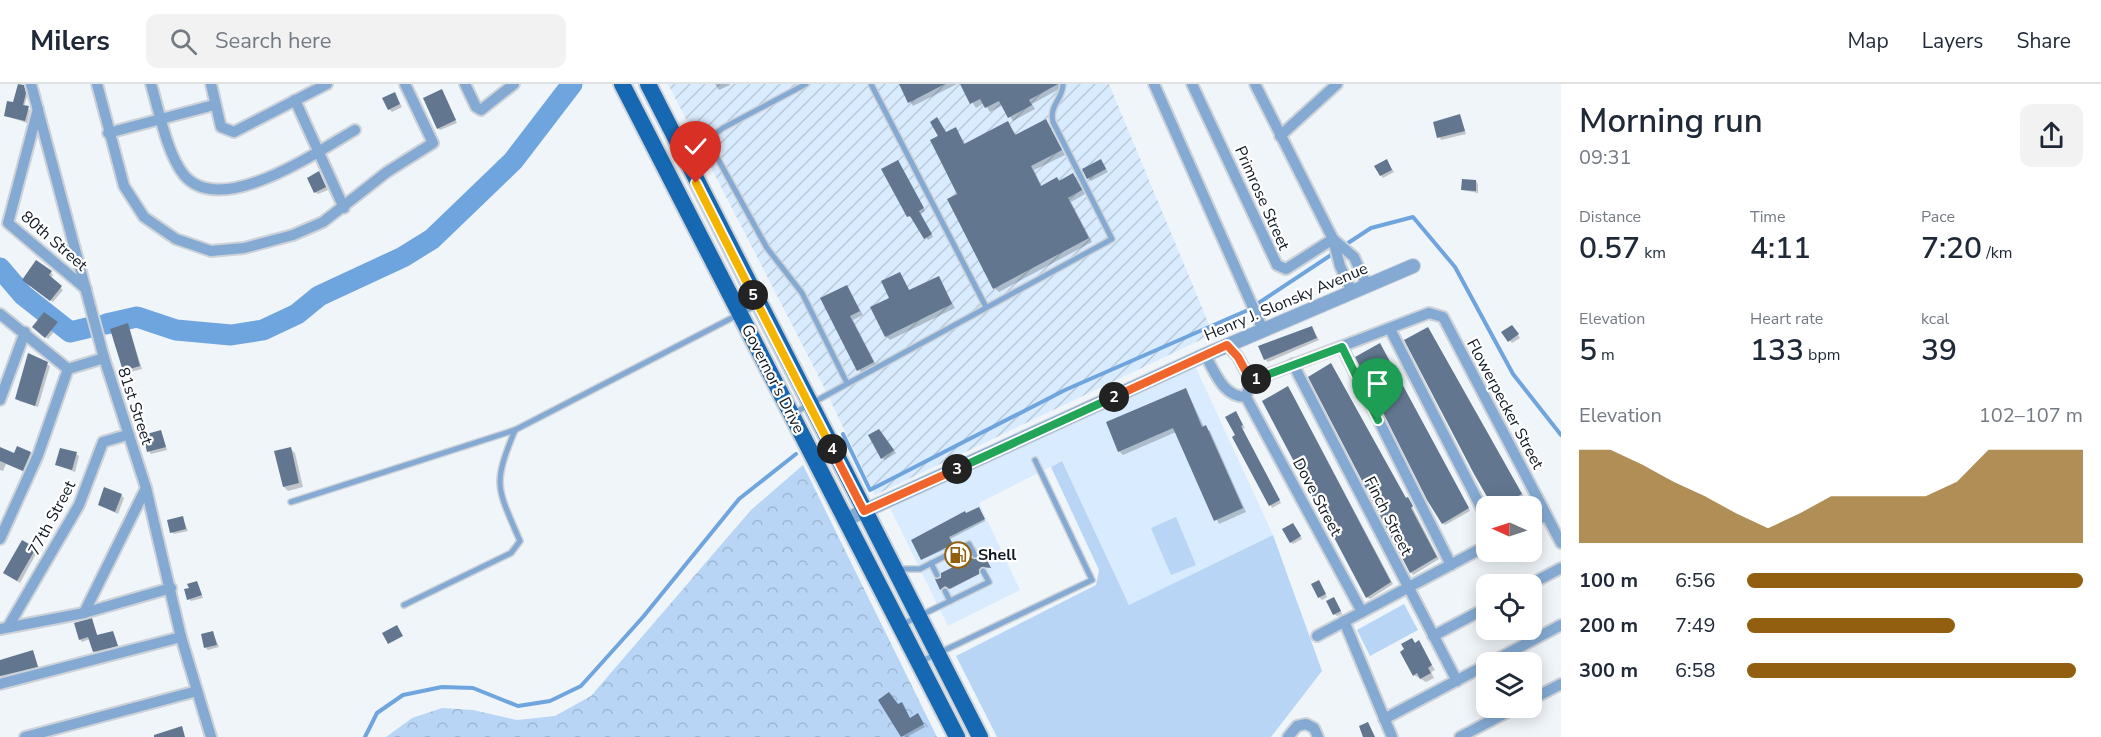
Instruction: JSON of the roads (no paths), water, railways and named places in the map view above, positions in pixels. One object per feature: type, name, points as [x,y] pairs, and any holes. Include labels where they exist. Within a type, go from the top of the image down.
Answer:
[{"type":"main road","name":"Governor's Drive","points":[[622,84],[957,737]]},
{"type":"main road","name":"Governor's Drive","points":[[648,84],[809,405],[980,737]]},
{"type":"street","name":"81st Street","points":[[31,84],[104,358],[146,488],[181,637],[211,737]]},
{"type":"street","points":[[97,84],[108,133],[124,186],[144,217],[176,239],[211,251],[244,248],[293,235],[323,222],[344,208],[387,172],[433,143],[405,84]]},
{"type":"street","points":[[152,84],[176,163],[194,184],[208,189],[237,189],[263,179],[356,130]]},
{"type":"street","points":[[211,84],[214,105],[221,127],[234,132],[327,84]]},
{"type":"street","points":[[465,84],[476,107],[481,110],[514,84]]},
{"type":"street","points":[[1154,84],[1263,330]]},
{"type":"street","name":"Primrose Street","points":[[1192,84],[1277,266],[1286,269],[1333,239]]},
{"type":"street","points":[[1255,84],[1333,239],[1340,266],[1352,292]]},
{"type":"street","points":[[1280,136],[1337,84]]},
{"type":"street","points":[[295,100],[344,208]]},
{"type":"street","points":[[108,133],[214,105]]},
{"type":"street","name":"80th Street","points":[[38,109],[8,223],[86,289]]},
{"type":"street","points":[[1333,239],[1354,257],[1366,286]]},
{"type":"street","name":"Henry J. Slonsky Avenue","points":[[845,520],[1227,345],[1413,266]]},
{"type":"street","name":"Flowerpecker Street","points":[[1390,329],[1429,313],[1437,313],[1443,317],[1561,543]]},
{"type":"street","points":[[0,314],[68,369]]},
{"type":"street","points":[[1251,381],[1390,329],[1476,497]]},
{"type":"street","points":[[0,400],[25,332]]},
{"type":"street","points":[[1205,355],[1222,385],[1232,395],[1246,396],[1251,381],[1238,357],[1227,345]]},
{"type":"street","points":[[1342,347],[1451,565]]},
{"type":"street","points":[[68,369],[104,358]]},
{"type":"street","name":"Finch Street","points":[[1293,364],[1457,681]]},
{"type":"street","points":[[0,539],[38,455],[68,369]]},
{"type":"street","name":"Dove Street","points":[[1246,396],[1362,612]]},
{"type":"street","name":"77th Street","points":[[4,628],[79,506],[103,442],[127,435]]},
{"type":"street","points":[[84,613],[146,488]]},
{"type":"street","points":[[1542,517],[1546,515]]},
{"type":"street","points":[[1317,636],[1476,551]]},
{"type":"street","points":[[1542,578],[1561,568]]},
{"type":"street","points":[[4,628],[84,613],[171,588]]},
{"type":"street","points":[[1432,636],[1476,613]]},
{"type":"street","points":[[1344,621],[1392,737]]},
{"type":"street","points":[[1510,652],[1561,625]]},
{"type":"street","points":[[0,684],[181,637]]},
{"type":"street","points":[[1384,719],[1476,671]]},
{"type":"street","points":[[1542,694],[1561,684]]},
{"type":"street","points":[[26,737],[196,691]]},
{"type":"street","points":[[1460,737],[1496,718]]},
{"type":"street","points":[[1288,737],[1297,726],[1306,724],[1314,728],[1317,737]]},
{"type":"lane","points":[[806,84],[716,133],[714,150],[767,248],[802,293],[847,383]]},
{"type":"lane","points":[[871,84],[986,307]]},
{"type":"lane","points":[[792,414],[1112,239],[1053,122],[1053,106],[1063,91],[1063,84]]},
{"type":"lane","points":[[291,502],[515,430],[758,304]]},
{"type":"lane","points":[[404,605],[511,553],[517,547],[519,541],[504,504],[499,484],[501,464],[515,430]]},
{"type":"lane","points":[[918,663],[1092,580],[1035,460]]},
{"type":"lane","points":[[893,569],[920,569],[969,544],[975,555]]},
{"type":"lane","points":[[931,563],[937,575]]},
{"type":"lane","points":[[900,626],[988,582],[983,571]]},
{"type":"lane","points":[[945,591],[950,601]]},
{"type":"waterway","points":[[106,324],[137,317],[176,330],[231,335],[263,330],[297,314],[319,296],[403,257],[432,239],[513,161],[572,84]]},
{"type":"waterway","points":[[1345,245],[1371,228],[1413,217],[1455,267],[1513,374],[1561,435]]},
{"type":"waterway","points":[[843,434],[870,490],[1065,390],[1248,310],[1334,253]]},
{"type":"waterway","points":[[0,268],[23,295],[70,332],[87,328]]},
{"type":"waterway","points":[[365,737],[377,713],[403,695],[442,687],[473,688],[518,706],[550,701],[581,686],[643,617],[739,499],[796,454]]},
{"type":"place","name":"Shell","points":[[958,555]]}]
